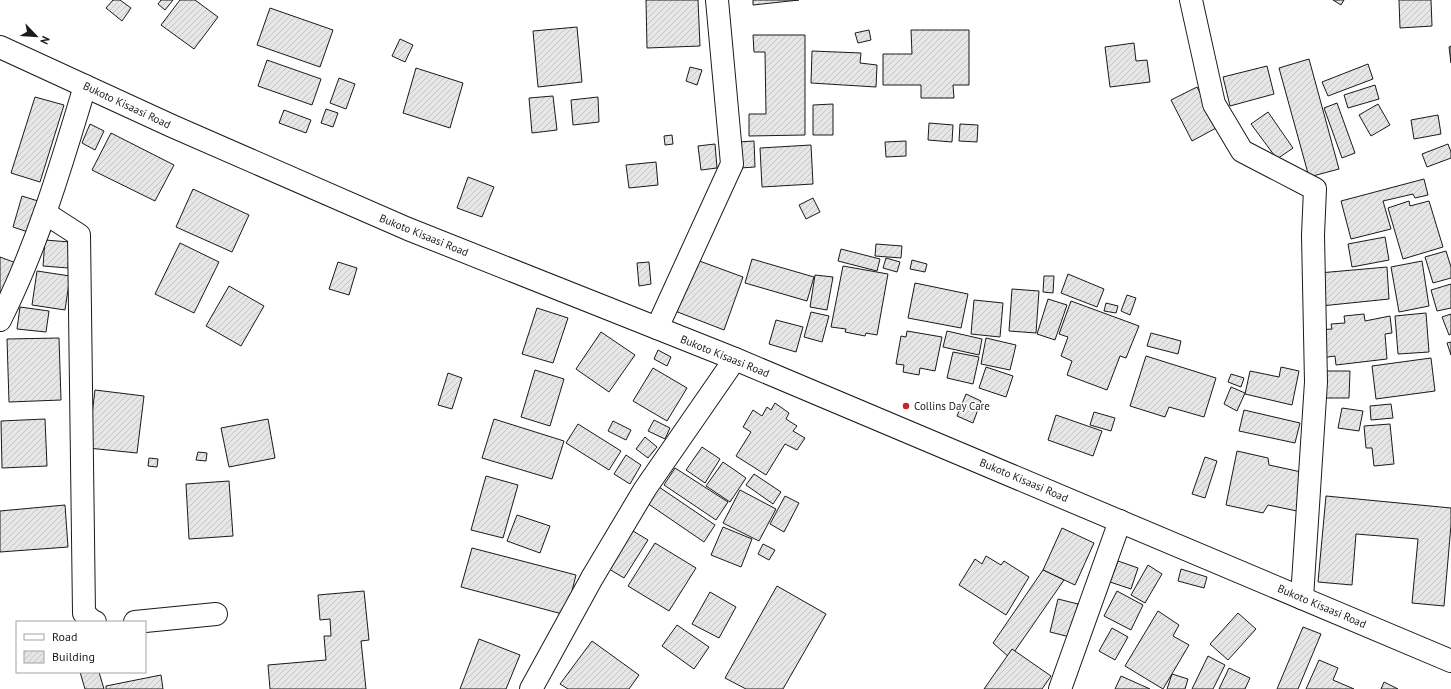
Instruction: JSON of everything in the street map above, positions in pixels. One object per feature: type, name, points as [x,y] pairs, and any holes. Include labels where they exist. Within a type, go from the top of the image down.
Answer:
[{"type":"street","points":[[656,328],[732,164],[717,0]]},
{"type":"street","points":[[1191,0],[1214,104],[1242,151],[1315,189],[1313,235],[1316,382],[1302,598]]},
{"type":"street","name":"Bukoto Kisaasi Road","points":[[0,47],[172,126],[408,229],[736,360],[1451,660]]},
{"type":"street","points":[[0,320],[16,289],[37,238],[85,86]]},
{"type":"street","points":[[46,213],[79,235],[84,613],[92,621]]},
{"type":"street","points":[[531,689],[592,578],[645,490],[736,360]]},
{"type":"street","points":[[1060,689],[1120,521]]},
{"type":"street","points":[[145,621],[216,614]]},
{"type":"building","points":[[113,0],[120,0],[131,8],[122,21],[106,8]]},
{"type":"building","points":[[161,0],[173,0],[165,10],[158,4]]},
{"type":"building","points":[[180,0],[195,0],[218,17],[194,49],[161,25]]},
{"type":"building","points":[[646,0],[698,0],[700,46],[647,48]]},
{"type":"building","points":[[753,0],[799,0],[753,5]]},
{"type":"building","points":[[1333,0],[1344,0],[1341,5]]},
{"type":"building","points":[[1399,0],[1431,0],[1432,26],[1400,28]]},
{"type":"building","points":[[270,8],[333,30],[320,67],[257,45]]},
{"type":"building","points":[[577,27],[582,82],[538,87],[533,31]]},
{"type":"building","points":[[869,30],[871,40],[858,43],[855,33]]},
{"type":"building","points":[[911,30],[969,30],[969,85],[953,85],[954,98],[921,98],[921,85],[883,85],[883,54],[912,54]]},
{"type":"building","points":[[753,35],[805,35],[805,135],[749,136],[749,114],[766,114],[765,52],[754,52]]},
{"type":"building","points":[[400,39],[413,45],[405,62],[392,56]]},
{"type":"building","points":[[1134,43],[1136,61],[1147,60],[1150,82],[1110,87],[1105,47]]},
{"type":"building","points":[[1451,46],[1451,63],[1449,47]]},
{"type":"building","points":[[812,51],[861,53],[860,63],[877,65],[876,87],[811,83]]},
{"type":"building","points":[[1309,59],[1339,169],[1309,177],[1279,68]]},
{"type":"building","points":[[267,60],[321,79],[312,105],[258,86]]},
{"type":"building","points":[[1368,64],[1373,79],[1328,96],[1322,82]]},
{"type":"building","points":[[1267,66],[1274,94],[1230,106],[1223,77]]},
{"type":"building","points":[[690,67],[702,70],[697,85],[686,81]]},
{"type":"building","points":[[416,68],[463,83],[450,128],[403,113]]},
{"type":"building","points":[[339,78],[355,84],[346,109],[330,103]]},
{"type":"building","points":[[1375,85],[1379,99],[1348,108],[1344,95]]},
{"type":"building","points":[[1197,87],[1218,127],[1192,141],[1171,100]]},
{"type":"building","points":[[553,96],[557,130],[532,133],[529,98]]},
{"type":"building","points":[[35,97],[64,105],[40,182],[11,173]]},
{"type":"building","points":[[598,97],[599,122],[573,125],[571,100]]},
{"type":"building","points":[[1337,103],[1355,153],[1342,158],[1324,108]]},
{"type":"building","points":[[833,104],[833,135],[813,135],[813,105]]},
{"type":"building","points":[[1378,104],[1390,125],[1371,136],[1359,115]]},
{"type":"building","points":[[326,109],[338,113],[333,127],[321,123]]},
{"type":"building","points":[[284,110],[311,120],[306,133],[279,123]]},
{"type":"building","points":[[1268,112],[1293,148],[1277,159],[1251,124]]},
{"type":"building","points":[[1438,115],[1441,134],[1414,139],[1411,120]]},
{"type":"building","points":[[929,123],[953,125],[952,142],[928,140]]},
{"type":"building","points":[[90,124],[104,131],[95,150],[82,143]]},
{"type":"building","points":[[960,124],[978,125],[977,142],[959,141]]},
{"type":"building","points":[[111,133],[174,165],[155,201],[92,170]]},
{"type":"building","points":[[672,135],[673,144],[665,145],[664,136]]},
{"type":"building","points":[[754,141],[755,167],[740,168],[739,142]]},
{"type":"building","points":[[906,141],[906,156],[886,157],[885,142]]},
{"type":"building","points":[[715,144],[717,168],[701,170],[698,146]]},
{"type":"building","points":[[1448,144],[1451,152],[1451,158],[1427,167],[1422,154]]},
{"type":"building","points":[[811,145],[813,184],[762,187],[760,148]]},
{"type":"building","points":[[656,162],[658,185],[629,188],[626,165]]},
{"type":"building","points":[[468,177],[494,187],[482,217],[457,208]]},
{"type":"building","points":[[1424,179],[1428,195],[1415,198],[1413,194],[1383,201],[1391,229],[1351,239],[1341,201]]},
{"type":"building","points":[[193,189],[249,215],[232,252],[176,227]]},
{"type":"building","points":[[22,196],[38,201],[28,232],[13,227]]},
{"type":"building","points":[[813,198],[820,212],[806,219],[799,205]]},
{"type":"building","points":[[1409,201],[1410,206],[1429,201],[1443,247],[1403,259],[1388,208]]},
{"type":"building","points":[[1385,237],[1389,260],[1352,267],[1348,244]]},
{"type":"building","points":[[45,240],[70,242],[68,268],[43,266]]},
{"type":"building","points":[[180,243],[219,262],[194,313],[155,294]]},
{"type":"building","points":[[876,244],[902,246],[901,258],[875,256]]},
{"type":"building","points":[[841,249],[880,259],[877,271],[838,261]]},
{"type":"building","points":[[1446,251],[1451,267],[1451,278],[1433,283],[1425,257]]},
{"type":"building","points":[[0,257],[16,263],[0,305]]},
{"type":"building","points":[[886,258],[900,262],[897,272],[883,268]]},
{"type":"building","points":[[694,259],[743,277],[724,330],[675,311]]},
{"type":"building","points":[[752,259],[814,277],[807,301],[745,283]]},
{"type":"building","points":[[912,260],[927,264],[925,272],[910,269]]},
{"type":"building","points":[[1422,261],[1429,306],[1399,312],[1391,267]]},
{"type":"building","points":[[338,262],[357,268],[349,295],[329,289]]},
{"type":"building","points":[[649,262],[651,284],[639,286],[637,263]]},
{"type":"building","points":[[843,266],[888,274],[877,335],[866,333],[865,336],[845,332],[846,329],[831,327]]},
{"type":"building","points":[[1387,267],[1389,299],[1321,306],[1319,273]]},
{"type":"building","points":[[37,271],[70,276],[65,310],[32,305]]},
{"type":"building","points":[[1068,274],[1104,289],[1097,307],[1061,293]]},
{"type":"building","points":[[815,275],[833,277],[827,310],[810,307]]},
{"type":"building","points":[[1044,276],[1054,276],[1053,293],[1043,292]]},
{"type":"building","points":[[915,283],[968,294],[961,328],[908,318]]},
{"type":"building","points":[[1451,284],[1451,308],[1437,311],[1431,290]]},
{"type":"building","points":[[229,286],[264,306],[241,346],[206,326]]},
{"type":"building","points":[[1012,289],[1039,291],[1036,333],[1009,331]]},
{"type":"building","points":[[1127,295],[1136,298],[1130,315],[1121,311]]},
{"type":"building","points":[[1048,299],[1067,305],[1055,340],[1037,334]]},
{"type":"building","points":[[974,300],[1003,303],[1000,337],[971,334]]},
{"type":"building","points":[[1071,301],[1139,326],[1126,358],[1120,356],[1107,390],[1067,375],[1072,361],[1061,356],[1068,337],[1059,334]]},
{"type":"building","points":[[1106,303],[1118,306],[1116,313],[1104,311]]},
{"type":"building","points":[[20,307],[49,311],[46,332],[17,329]]},
{"type":"building","points":[[537,308],[568,318],[553,363],[522,354]]},
{"type":"building","points":[[811,312],[829,316],[822,342],[804,337]]},
{"type":"building","points":[[1426,313],[1429,352],[1398,354],[1395,316]]},
{"type":"building","points":[[1364,314],[1365,321],[1390,316],[1392,333],[1385,334],[1387,359],[1336,365],[1335,356],[1321,358],[1318,330],[1332,329],[1331,324],[1345,323],[1344,316]]},
{"type":"building","points":[[1451,314],[1451,334],[1449,335],[1442,317]]},
{"type":"building","points":[[776,320],[803,327],[796,352],[769,344]]},
{"type":"building","points":[[907,331],[942,337],[935,371],[920,368],[919,375],[903,372],[904,365],[896,364],[901,336],[906,337]]},
{"type":"building","points":[[947,331],[982,339],[979,355],[943,347]]},
{"type":"building","points":[[601,332],[635,355],[609,392],[576,369]]},
{"type":"building","points":[[1151,333],[1181,341],[1178,354],[1147,346]]},
{"type":"building","points":[[59,338],[61,400],[9,402],[7,339]]},
{"type":"building","points":[[986,338],[1016,345],[1010,370],[981,364]]},
{"type":"building","points":[[1451,342],[1451,355],[1447,343]]},
{"type":"building","points":[[658,350],[671,357],[667,366],[654,359]]},
{"type":"building","points":[[953,352],[979,357],[973,384],[947,378]]},
{"type":"building","points":[[1146,356],[1216,378],[1204,417],[1169,407],[1165,417],[1130,406]]},
{"type":"building","points":[[1431,358],[1435,391],[1376,399],[1372,366]]},
{"type":"building","points":[[986,367],[1013,376],[1006,397],[979,388]]},
{"type":"building","points":[[1281,367],[1299,371],[1292,405],[1245,394],[1250,371],[1279,377]]},
{"type":"building","points":[[653,368],[687,388],[667,421],[633,401]]},
{"type":"building","points":[[535,370],[564,379],[550,426],[521,417]]},
{"type":"building","points":[[1324,371],[1350,371],[1349,398],[1323,398]]},
{"type":"building","points":[[448,373],[462,378],[452,409],[438,405]]},
{"type":"building","points":[[1231,374],[1244,378],[1241,387],[1228,382]]},
{"type":"building","points":[[1231,387],[1245,393],[1237,411],[1224,404]]},
{"type":"building","points":[[95,390],[144,396],[137,453],[88,448]]},
{"type":"building","points":[[966,394],[981,401],[973,423],[957,416]]},
{"type":"building","points":[[775,403],[789,413],[786,419],[797,426],[793,431],[805,438],[797,450],[785,444],[766,475],[736,456],[751,432],[743,427],[753,410],[762,416],[767,407],[771,410]]},
{"type":"building","points":[[1391,404],[1393,418],[1371,420],[1370,406]]},
{"type":"building","points":[[1342,408],[1363,411],[1359,431],[1338,428]]},
{"type":"building","points":[[1244,410],[1300,423],[1295,443],[1239,431]]},
{"type":"building","points":[[1094,412],[1115,418],[1111,431],[1090,425]]},
{"type":"building","points":[[1056,415],[1102,431],[1093,456],[1048,440]]},
{"type":"building","points":[[45,419],[47,466],[2,468],[1,421]]},
{"type":"building","points":[[268,419],[275,458],[229,467],[221,428]]},
{"type":"building","points":[[494,419],[564,441],[552,479],[482,458]]},
{"type":"building","points":[[654,420],[670,428],[665,439],[648,431]]},
{"type":"building","points":[[613,421],[631,430],[626,440],[608,431]]},
{"type":"building","points":[[578,424],[621,451],[609,470],[566,443]]},
{"type":"building","points":[[1390,424],[1394,464],[1374,466],[1372,448],[1366,448],[1364,426]]},
{"type":"building","points":[[645,437],[657,447],[648,458],[636,449]]},
{"type":"building","points":[[702,447],[720,459],[705,483],[686,470]]},
{"type":"building","points":[[1237,451],[1268,458],[1269,465],[1306,473],[1297,511],[1268,505],[1263,513],[1226,505]]},
{"type":"building","points":[[198,452],[207,453],[206,461],[196,460]]},
{"type":"building","points":[[626,455],[641,465],[630,484],[614,474]]},
{"type":"building","points":[[1205,457],[1217,461],[1205,498],[1192,494]]},
{"type":"building","points":[[149,458],[158,459],[157,467],[148,466]]},
{"type":"building","points":[[723,462],[746,478],[730,502],[706,486]]},
{"type":"building","points":[[675,468],[728,502],[716,520],[664,485]]},
{"type":"building","points":[[754,474],[781,492],[773,504],[746,485]]},
{"type":"building","points":[[486,476],[518,485],[503,538],[471,530]]},
{"type":"building","points":[[229,481],[233,536],[189,539],[186,484]]},
{"type":"building","points":[[659,487],[715,525],[704,542],[647,503]]},
{"type":"building","points":[[740,490],[776,509],[759,541],[723,523]]},
{"type":"building","points":[[785,496],[799,503],[784,532],[770,524]]},
{"type":"building","points":[[1326,496],[1451,508],[1451,525],[1444,606],[1412,603],[1418,539],[1356,534],[1352,585],[1318,582]]},
{"type":"building","points":[[65,505],[68,547],[0,552],[0,511]]},
{"type":"building","points":[[517,515],[550,526],[540,553],[507,541]]},
{"type":"building","points":[[723,527],[752,539],[741,567],[711,555]]},
{"type":"building","points":[[1062,528],[1094,543],[1075,585],[1043,570]]},
{"type":"building","points":[[633,531],[648,540],[624,578],[609,569]]},
{"type":"building","points":[[655,543],[696,568],[669,611],[628,586]]},
{"type":"building","points":[[763,544],[775,550],[769,560],[758,554]]},
{"type":"building","points":[[472,548],[576,575],[566,615],[461,587]]},
{"type":"building","points":[[986,556],[1001,565],[1004,561],[1029,577],[1006,615],[959,585],[975,559],[982,564]]},
{"type":"building","points":[[1118,561],[1138,568],[1131,589],[1110,582]]},
{"type":"building","points":[[1148,565],[1162,574],[1145,603],[1131,595]]},
{"type":"building","points":[[1181,569],[1207,577],[1204,588],[1178,581]]},
{"type":"building","points":[[1043,570],[1064,580],[1010,658],[993,643]]},
{"type":"building","points":[[777,586],[826,614],[783,689],[746,689],[725,678]]},
{"type":"building","points":[[364,591],[369,640],[361,641],[366,689],[270,689],[268,665],[326,660],[324,636],[331,636],[330,619],[320,620],[318,595]]},
{"type":"building","points":[[1117,591],[1143,605],[1131,630],[1104,616]]},
{"type":"building","points":[[710,592],[736,607],[719,638],[692,624]]},
{"type":"building","points":[[1058,599],[1078,604],[1070,637],[1050,632]]},
{"type":"building","points":[[1158,611],[1179,625],[1173,636],[1189,645],[1163,689],[1125,666]]},
{"type":"building","points":[[1238,613],[1256,629],[1228,660],[1210,644]]},
{"type":"building","points":[[677,625],[709,647],[694,669],[662,646]]},
{"type":"building","points":[[1303,627],[1321,634],[1298,689],[1277,689]]},
{"type":"building","points":[[1112,628],[1128,637],[1115,660],[1099,651]]},
{"type":"building","points":[[479,639],[520,655],[506,689],[460,689]]},
{"type":"building","points":[[592,641],[639,675],[629,689],[568,689],[560,684]]},
{"type":"building","points":[[1012,649],[1051,676],[1042,689],[984,689]]},
{"type":"building","points":[[1208,656],[1225,665],[1213,689],[1192,689]]},
{"type":"building","points":[[1319,660],[1338,668],[1333,680],[1354,689],[1306,689]]},
{"type":"building","points":[[1229,668],[1250,678],[1245,689],[1219,689]]},
{"type":"building","points":[[80,673],[99,673],[104,689],[85,689]]},
{"type":"building","points":[[1172,674],[1188,679],[1185,689],[1167,689]]},
{"type":"building","points":[[161,675],[163,689],[106,689],[106,686]]},
{"type":"building","points":[[1121,676],[1150,689],[1115,689]]},
{"type":"building","points":[[1384,682],[1398,689],[1381,689]]},
{"type":"place","name":"Collins Day Care","points":[[906,406]]}]
